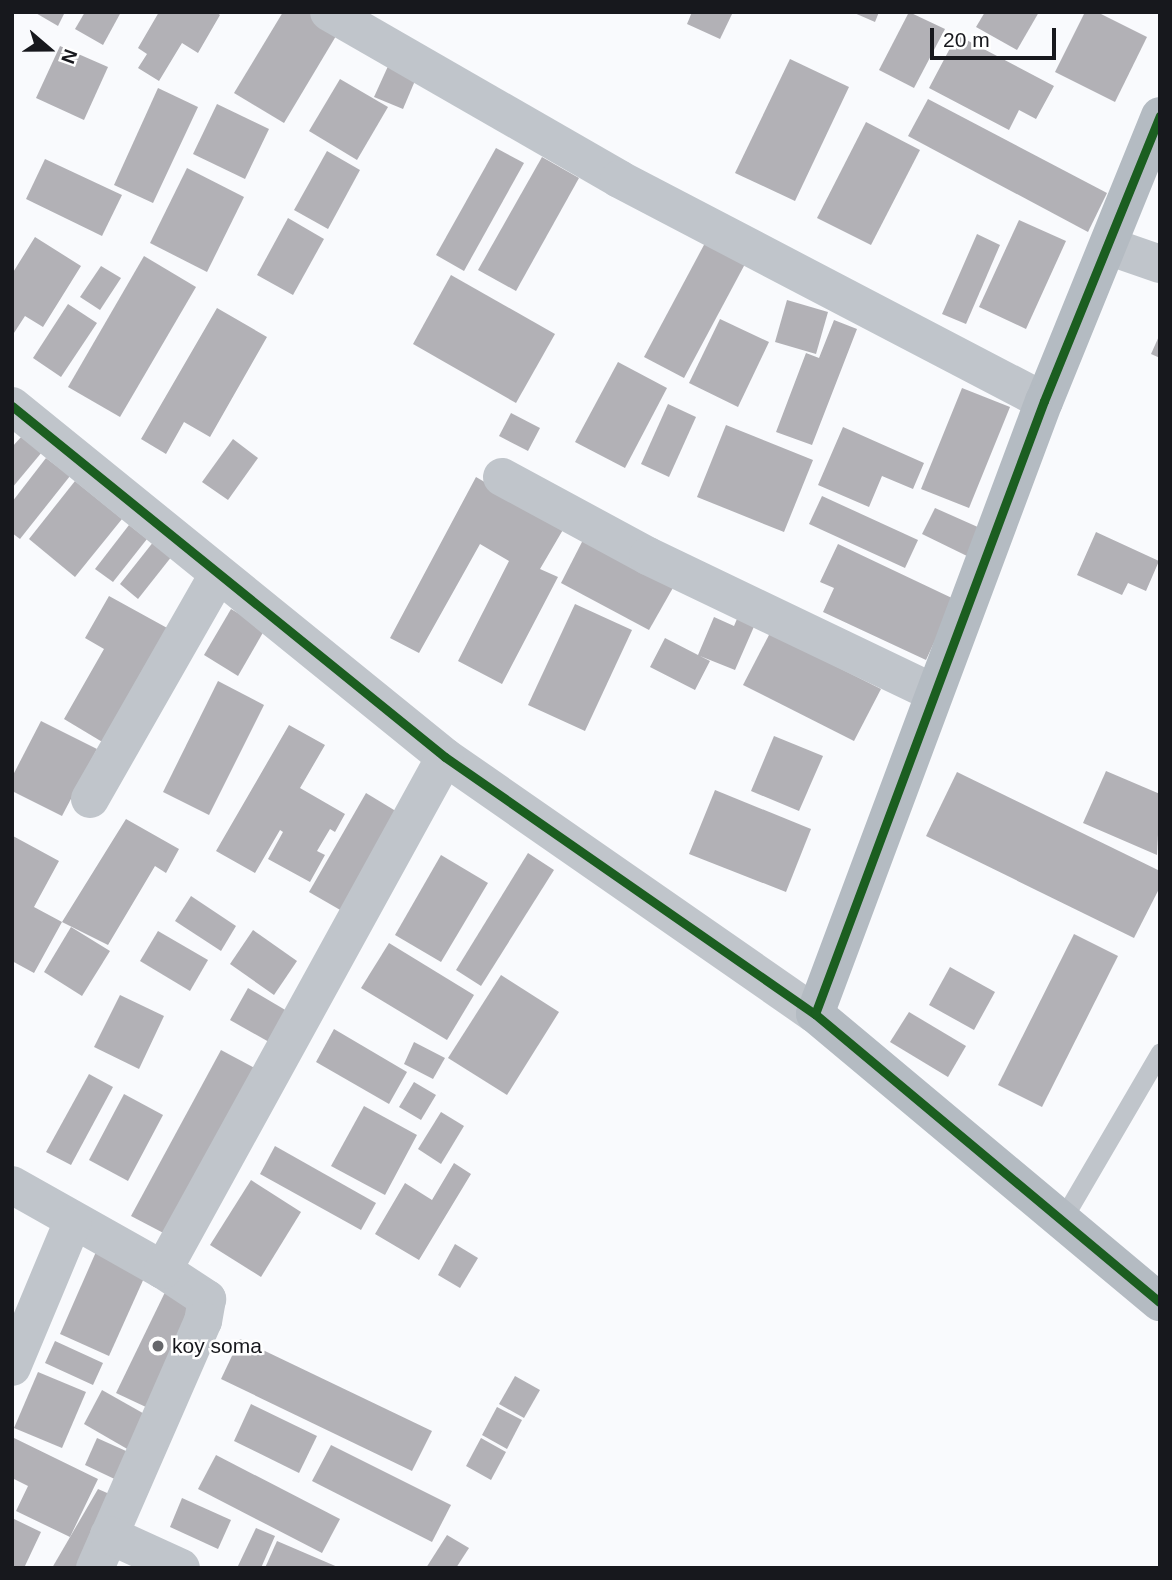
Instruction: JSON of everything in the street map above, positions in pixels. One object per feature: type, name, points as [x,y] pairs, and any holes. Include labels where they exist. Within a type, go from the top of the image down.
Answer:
[{"type":"street","points":[[329,12],[618,179],[1044,401]]},
{"type":"street","points":[[815,1014],[1044,401],[1160,116]]},
{"type":"street","points":[[1108,246],[1160,264]]},
{"type":"street","points":[[12,406],[445,757],[815,1014],[1160,1302]]},
{"type":"street","points":[[502,477],[648,556],[934,693]]},
{"type":"street","points":[[90,799],[218,575]]},
{"type":"street","points":[[163,1270],[445,757]]},
{"type":"street","points":[[12,1185],[163,1270],[207,1299],[208,1306],[102,1551],[181,1568]]},
{"type":"street","points":[[12,1367],[73,1221]]},
{"type":"lane","points":[[1062,1220],[1160,1052]]},
{"type":"building","points":[[34,12],[65,12],[58,26]]},
{"type":"building","points":[[85,12],[121,12],[103,45],[75,29]]},
{"type":"building","points":[[159,12],[216,12],[220,15],[198,53],[182,43],[159,81],[138,68],[147,54],[138,48]]},
{"type":"building","points":[[283,12],[308,12],[339,31],[284,123],[234,93]]},
{"type":"building","points":[[692,12],[733,12],[720,39],[687,24]]},
{"type":"building","points":[[852,12],[879,12],[875,22]]},
{"type":"building","points":[[909,12],[945,29],[914,88],[879,70]]},
{"type":"building","points":[[985,12],[1039,12],[1017,50],[976,27]]},
{"type":"building","points":[[1085,12],[1097,12],[1147,37],[1115,102],[1055,72]]},
{"type":"building","points":[[957,35],[1054,86],[1036,119],[1019,110],[1009,130],[929,88]]},
{"type":"building","points":[[60,46],[108,67],[84,120],[36,98]]},
{"type":"building","points":[[790,59],[849,87],[795,201],[735,173]]},
{"type":"building","points":[[389,64],[417,76],[403,109],[374,97]]},
{"type":"building","points":[[340,79],[388,107],[357,160],[309,131]]},
{"type":"building","points":[[158,88],[198,107],[153,203],[114,185]]},
{"type":"building","points":[[928,99],[1107,193],[1088,232],[908,136]]},
{"type":"building","points":[[217,104],[269,129],[245,179],[193,154]]},
{"type":"building","points":[[866,122],[920,150],[871,245],[817,218]]},
{"type":"building","points":[[496,148],[524,163],[464,271],[436,255]]},
{"type":"building","points":[[327,151],[360,170],[328,229],[294,210]]},
{"type":"building","points":[[542,157],[579,178],[516,291],[478,270]]},
{"type":"building","points":[[45,159],[122,195],[102,236],[26,199]]},
{"type":"building","points":[[187,168],[244,197],[207,272],[150,243]]},
{"type":"building","points":[[288,218],[324,239],[293,295],[257,275]]},
{"type":"building","points":[[1019,220],[1066,241],[1026,329],[979,307]]},
{"type":"building","points":[[977,234],[1000,245],[966,324],[942,314]]},
{"type":"building","points":[[35,237],[81,266],[43,327],[25,316],[12,336],[12,274]]},
{"type":"building","points":[[705,243],[745,264],[684,378],[644,357]]},
{"type":"building","points":[[144,256],[196,287],[120,417],[68,387]]},
{"type":"building","points":[[101,266],[121,278],[100,310],[80,297]]},
{"type":"building","points":[[451,275],[555,334],[516,403],[413,344]]},
{"type":"building","points":[[787,300],[828,312],[816,354],[775,342]]},
{"type":"building","points":[[68,304],[97,323],[61,377],[33,358]]},
{"type":"building","points":[[217,308],[267,337],[210,437],[184,422],[166,454],[141,439]]},
{"type":"building","points":[[720,319],[769,342],[738,407],[689,383]]},
{"type":"building","points":[[834,320],[857,329],[812,445],[776,432],[806,353],[819,358]]},
{"type":"building","points":[[1160,334],[1160,358],[1151,354]]},
{"type":"building","points":[[618,362],[667,388],[625,468],[575,442]]},
{"type":"building","points":[[962,388],[1010,407],[969,508],[921,489]]},
{"type":"building","points":[[668,404],[696,417],[669,477],[641,464]]},
{"type":"building","points":[[511,413],[540,428],[528,451],[499,436]]},
{"type":"building","points":[[726,425],[813,460],[784,532],[697,497]]},
{"type":"building","points":[[843,427],[924,463],[913,489],[882,476],[869,507],[818,485]]},
{"type":"building","points":[[22,436],[42,452],[12,488],[12,447]]},
{"type":"building","points":[[233,439],[258,458],[228,500],[202,482]]},
{"type":"building","points":[[46,458],[70,476],[20,539],[12,533],[12,502]]},
{"type":"building","points":[[476,477],[564,528],[540,569],[558,577],[502,684],[458,661],[509,561],[480,544],[419,653],[390,638]]},
{"type":"building","points":[[75,481],[122,519],[75,577],[29,539]]},
{"type":"building","points":[[822,496],[918,540],[905,568],[809,524]]},
{"type":"building","points":[[935,508],[980,528],[967,556],[922,534]]},
{"type":"building","points":[[129,525],[147,539],[113,582],[95,569]]},
{"type":"building","points":[[1096,532],[1159,561],[1146,591],[1128,583],[1122,595],[1077,575]]},
{"type":"building","points":[[584,538],[674,586],[649,630],[561,583]]},
{"type":"building","points":[[154,541],[172,556],[138,599],[120,584]]},
{"type":"building","points":[[838,544],[954,599],[926,660],[823,612],[834,588],[820,582]]},
{"type":"building","points":[[109,596],[169,629],[104,743],[64,719],[104,649],[85,638]]},
{"type":"building","points":[[575,604],[632,630],[585,731],[528,705]]},
{"type":"building","points":[[231,609],[265,629],[238,676],[204,655]]},
{"type":"building","points":[[739,614],[756,622],[735,670],[700,656],[710,661],[695,690],[650,667],[665,638],[698,655],[714,617],[734,626]]},
{"type":"building","points":[[770,633],[881,689],[854,741],[743,685]]},
{"type":"building","points":[[218,681],[264,705],[209,815],[163,792]]},
{"type":"building","points":[[41,721],[97,749],[62,816],[12,791],[12,777]]},
{"type":"building","points":[[289,725],[325,745],[300,788],[345,814],[335,832],[330,829],[317,851],[325,855],[310,882],[268,859],[283,832],[280,830],[255,873],[216,851]]},
{"type":"building","points":[[774,736],[823,756],[799,811],[751,791]]},
{"type":"building","points":[[1106,771],[1160,794],[1157,855],[1083,823]]},
{"type":"building","points":[[957,772],[1160,871],[1160,887],[1134,938],[926,836]]},
{"type":"building","points":[[715,790],[811,829],[786,892],[689,854]]},
{"type":"building","points":[[366,793],[399,813],[342,911],[309,892]]},
{"type":"building","points":[[126,819],[179,849],[166,873],[155,866],[108,945],[62,922]]},
{"type":"building","points":[[13,836],[59,861],[34,907],[62,922],[34,973],[12,961]]},
{"type":"building","points":[[528,853],[554,870],[481,986],[456,970]]},
{"type":"building","points":[[441,855],[488,883],[441,962],[395,935]]},
{"type":"building","points":[[191,896],[236,926],[221,951],[175,921]]},
{"type":"building","points":[[71,927],[110,951],[82,996],[44,972]]},
{"type":"building","points":[[253,930],[297,961],[274,995],[230,964]]},
{"type":"building","points":[[158,931],[208,960],[190,991],[140,961]]},
{"type":"building","points":[[1074,934],[1118,956],[1042,1107],[998,1085]]},
{"type":"building","points":[[389,943],[474,995],[447,1040],[361,988]]},
{"type":"building","points":[[950,967],[995,992],[974,1030],[929,1005]]},
{"type":"building","points":[[501,975],[559,1012],[507,1095],[448,1058]]},
{"type":"building","points":[[248,988],[287,1011],[269,1042],[230,1020]]},
{"type":"building","points":[[120,995],[164,1016],[139,1069],[94,1047]]},
{"type":"building","points":[[909,1012],[966,1046],[948,1077],[890,1042]]},
{"type":"building","points":[[334,1029],[407,1072],[389,1104],[316,1062]]},
{"type":"building","points":[[414,1042],[445,1058],[433,1079],[404,1064]]},
{"type":"building","points":[[221,1050],[260,1071],[171,1237],[131,1216]]},
{"type":"building","points":[[89,1074],[113,1087],[71,1165],[46,1152]]},
{"type":"building","points":[[414,1082],[436,1095],[421,1120],[399,1107]]},
{"type":"building","points":[[124,1094],[163,1115],[128,1181],[89,1160]]},
{"type":"building","points":[[364,1106],[417,1135],[385,1195],[331,1166]]},
{"type":"building","points":[[441,1112],[464,1126],[441,1164],[418,1149]]},
{"type":"building","points":[[275,1146],[376,1203],[361,1230],[260,1174]]},
{"type":"building","points":[[454,1163],[471,1174],[419,1260],[375,1234],[405,1183],[432,1200]]},
{"type":"building","points":[[251,1180],[301,1212],[261,1277],[210,1245]]},
{"type":"building","points":[[455,1244],[478,1258],[460,1288],[438,1275]]},
{"type":"building","points":[[99,1245],[149,1267],[109,1356],[60,1334]]},
{"type":"building","name":"koy soma","points":[[169,1284],[200,1299],[148,1408],[116,1393]]},
{"type":"building","points":[[240,1339],[432,1431],[412,1471],[221,1379]]},
{"type":"building","points":[[55,1341],[103,1363],[93,1385],[45,1363]]},
{"type":"building","points":[[38,1372],[86,1392],[62,1448],[14,1428]]},
{"type":"building","points":[[515,1376],[540,1390],[524,1418],[499,1404]]},
{"type":"building","points":[[102,1390],[148,1416],[129,1450],[84,1424]]},
{"type":"building","points":[[251,1404],[317,1436],[299,1473],[234,1441]]},
{"type":"building","points":[[497,1407],[522,1420],[507,1449],[482,1435]]},
{"type":"building","points":[[12,1437],[98,1479],[70,1537],[16,1511],[28,1486],[12,1478]]},
{"type":"building","points":[[97,1438],[135,1455],[123,1483],[85,1465]]},
{"type":"building","points":[[481,1438],[506,1452],[491,1480],[466,1466]]},
{"type":"building","points":[[331,1445],[451,1505],[432,1542],[312,1481]]},
{"type":"building","points":[[216,1455],[340,1519],[322,1553],[198,1489]]},
{"type":"building","points":[[98,1489],[121,1499],[89,1568],[52,1568]]},
{"type":"building","points":[[182,1498],[231,1520],[218,1549],[170,1527]]},
{"type":"building","points":[[12,1518],[41,1532],[24,1568],[12,1568]]},
{"type":"building","points":[[256,1528],[275,1536],[261,1568],[237,1568]]},
{"type":"building","points":[[447,1535],[469,1548],[456,1568],[426,1568]]},
{"type":"building","points":[[277,1541],[340,1568],[265,1568]]},
{"type":"cycle path","points":[[815,1014],[1044,401],[1160,116]]},
{"type":"cycle path","points":[[12,406],[445,757],[815,1014],[1160,1302]]},
{"type":"place","name":"koy soma","points":[[158,1346]]}]
